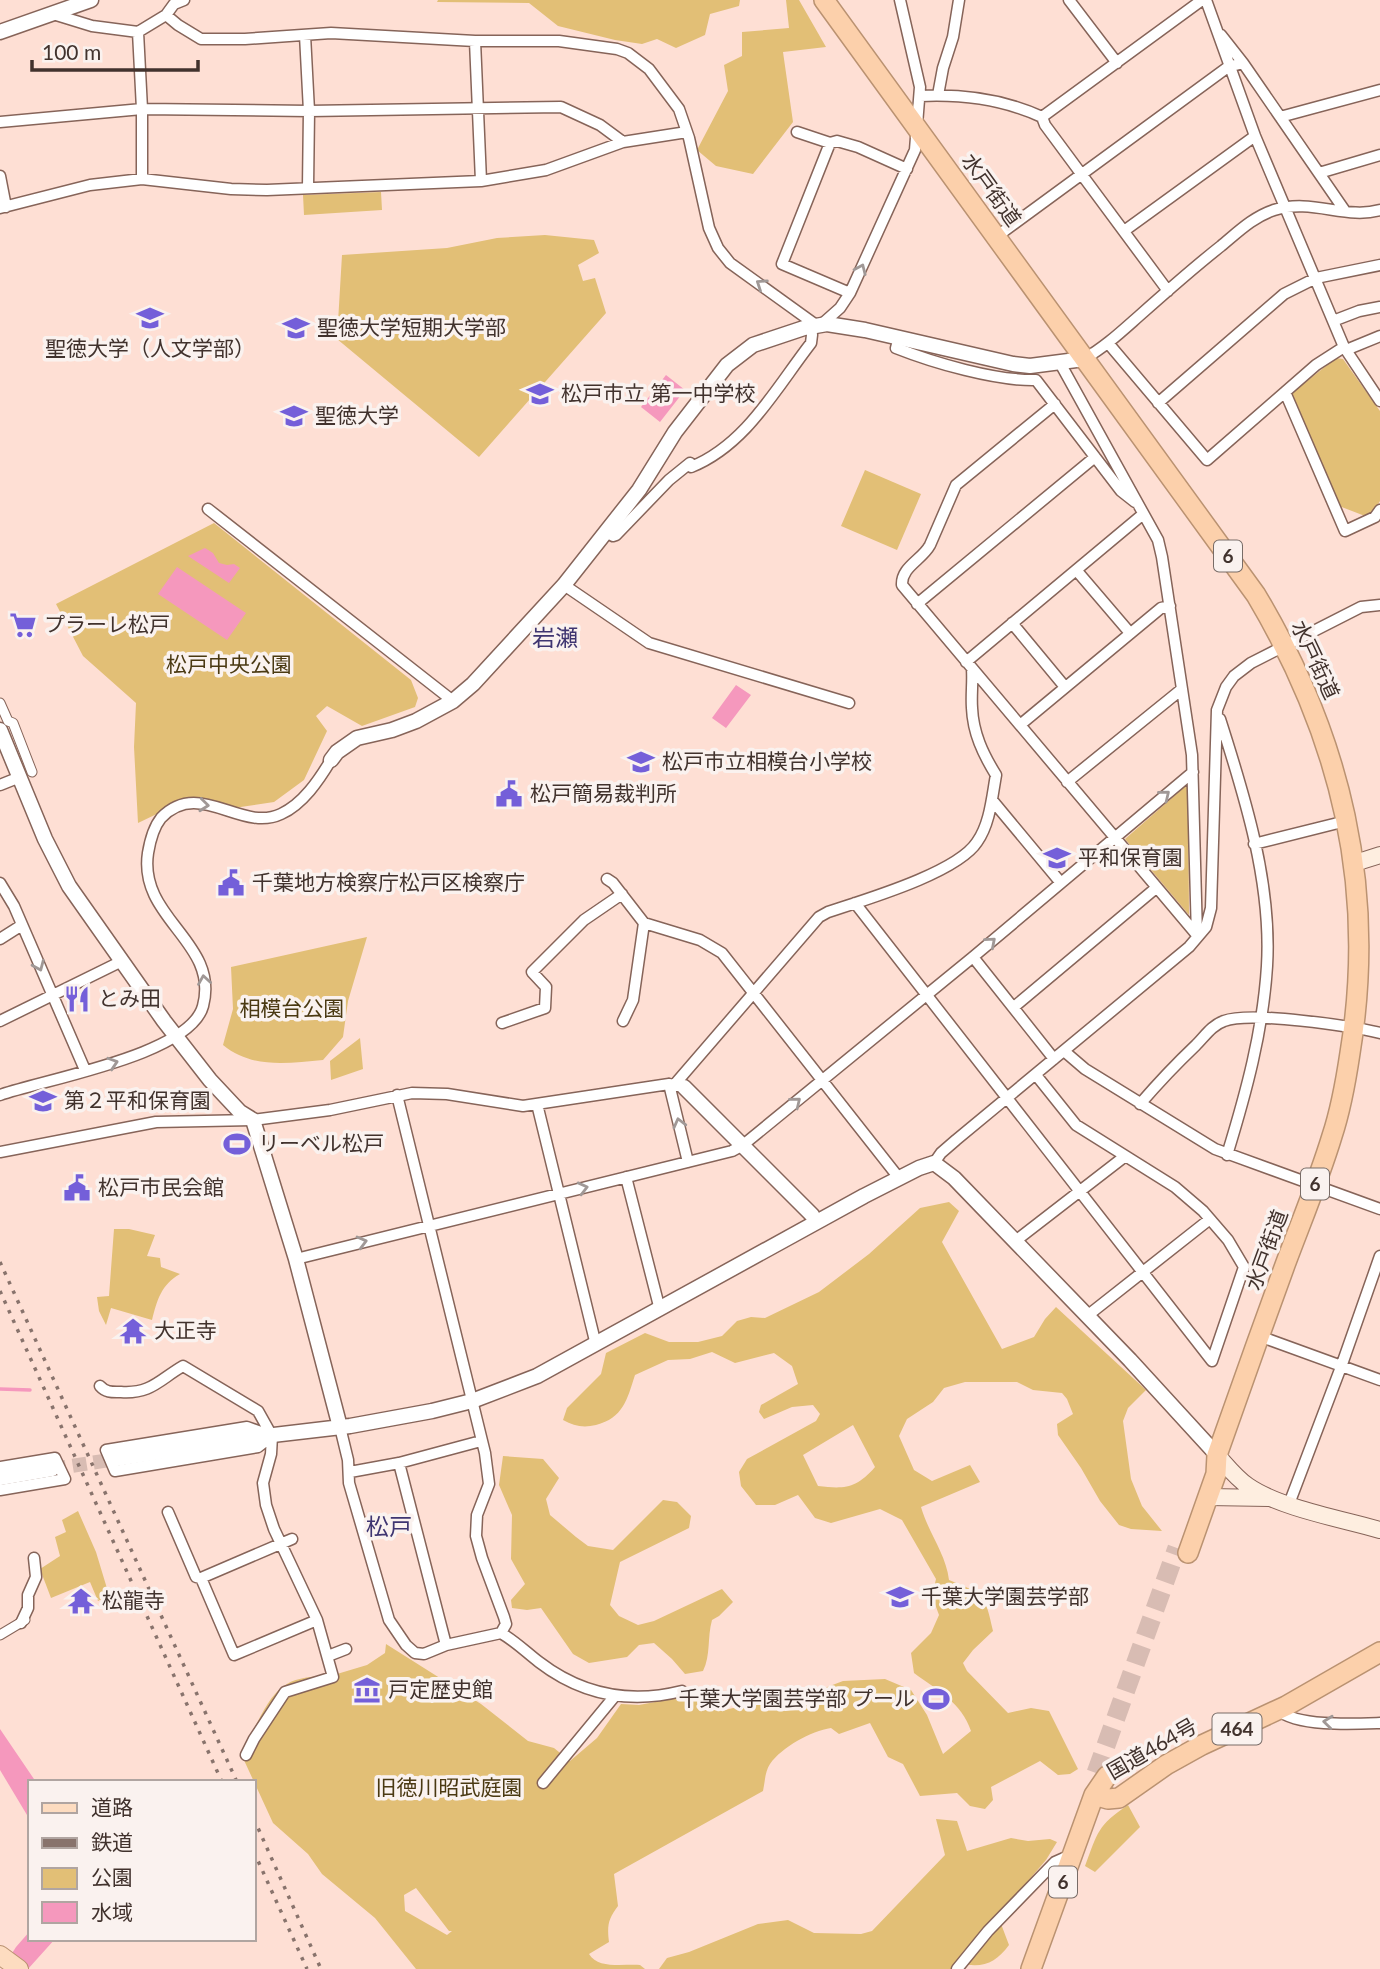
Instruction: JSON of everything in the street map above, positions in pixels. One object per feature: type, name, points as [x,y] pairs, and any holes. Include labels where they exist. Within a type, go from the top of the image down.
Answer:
[{"type":"highway","name":"水戸街道","points":[[824,0],[1240,571],[1285,646],[1317,717],[1346,821],[1355,863],[1360,958],[1354,1027],[1340,1105],[1315,1185],[1217,1455],[1216,1474],[1208,1497],[1182,1551],[1206,1467],[1217,1455]]},
{"type":"highway","name":"国道464号","points":[[1094,1795],[1108,1799],[1119,1798],[1166,1765],[1324,1686],[1380,1652]]},
{"type":"highway","name":"6","points":[[1031,1969],[1101,1775]]},
{"type":"main road","points":[[1355,863],[1380,855]]},
{"type":"main road","points":[[1217,1455],[1248,1486],[1272,1498],[1380,1530]]},
{"type":"main road","points":[[1208,1497],[1272,1498]]},
{"type":"street","points":[[0,32],[91,0]]},
{"type":"street","points":[[53,13],[93,26],[138,33],[166,15],[174,4],[184,0]]},
{"type":"street","points":[[0,1095],[111,1064],[176,1035],[197,1019],[206,990],[205,979],[194,950],[159,906],[151,885],[147,860],[154,829],[161,818],[173,810],[193,803],[205,803],[232,813],[269,818],[291,808],[313,788],[337,752],[357,738],[416,721],[453,701],[482,674],[565,585],[639,490],[675,432],[727,365],[753,345],[816,325],[840,308],[850,293],[915,150],[920,96],[916,66],[900,0]]},
{"type":"street","points":[[937,95],[953,37],[959,0]]},
{"type":"street","points":[[1069,0],[1117,63]]},
{"type":"street","points":[[1042,117],[1208,1],[1228,67],[1333,321],[1345,348],[1380,401]]},
{"type":"street","points":[[166,15],[201,38],[225,40],[344,33],[475,41],[559,41],[628,53],[649,69],[679,109],[687,132],[709,228],[718,248],[730,263],[816,325],[899,337],[1013,364],[1030,366],[1084,359],[1108,343],[1258,217],[1285,207],[1314,206],[1368,214],[1380,210]]},
{"type":"street","points":[[1215,27],[1345,211]]},
{"type":"street","points":[[138,33],[142,179]]},
{"type":"street","points":[[305,36],[309,111],[308,187]]},
{"type":"street","points":[[475,41],[481,181]]},
{"type":"street","points":[[996,237],[1228,67],[1243,63]]},
{"type":"street","points":[[1280,117],[1380,90]]},
{"type":"street","points":[[920,96],[937,95],[994,101],[1022,108],[1042,117],[1168,291]]},
{"type":"street","points":[[0,122],[142,109],[309,111],[561,107],[600,125],[623,142]]},
{"type":"street","points":[[0,176],[3,208],[90,185],[142,179],[231,189],[481,181],[546,170],[623,142],[687,132]]},
{"type":"street","points":[[797,132],[830,143],[837,141],[858,147],[907,169]]},
{"type":"street","points":[[1124,231],[1255,136]]},
{"type":"street","points":[[830,143],[782,264],[850,293]]},
{"type":"street","points":[[1319,173],[1380,155]]},
{"type":"street","points":[[1158,403],[1284,294],[1316,278],[1380,265]]},
{"type":"street","points":[[1333,321],[1359,311],[1380,307]]},
{"type":"street","points":[[606,532],[616,535],[668,480],[690,465],[710,459],[753,422],[811,343],[816,325]]},
{"type":"street","points":[[1108,343],[1207,460],[1316,365],[1345,348],[1380,336]]},
{"type":"street","points":[[899,337],[896,348],[918,356],[1012,381],[1036,380],[1121,491],[1138,504]]},
{"type":"street","points":[[1060,363],[1158,540],[1194,772],[1197,937]]},
{"type":"street","points":[[1285,392],[1345,531],[1375,517],[1380,510]]},
{"type":"street","points":[[1055,404],[957,485],[925,554],[905,571],[902,585],[1197,937]]},
{"type":"street","points":[[918,604],[1095,457]]},
{"type":"street","points":[[208,509],[453,701]]},
{"type":"street","points":[[0,1152],[156,1122],[253,1120],[330,1110],[397,1095],[432,1093],[514,1106],[676,1085],[819,917],[943,869],[970,852],[981,836],[996,775],[981,749],[975,727],[969,665],[1012,623],[1142,515]]},
{"type":"street","points":[[1077,571],[1130,634]]},
{"type":"street","points":[[565,585],[649,643],[849,703]]},
{"type":"street","points":[[116,1460],[340,1427],[472,1401],[537,1376],[816,1222],[899,1178],[934,1163],[943,1151],[1064,1051],[1206,927],[1211,908],[1217,710],[1226,687],[1234,676],[1251,663],[1361,607],[1380,605]]},
{"type":"street","points":[[1020,725],[1161,608],[1170,606]]},
{"type":"street","points":[[1012,623],[1065,687]]},
{"type":"street","points":[[1067,782],[1182,689]]},
{"type":"street","points":[[0,703],[8,721],[13,723],[26,774],[55,862],[176,1035],[233,1105],[253,1120],[296,1259],[340,1427],[350,1472],[349,1483],[393,1627],[415,1653],[424,1654],[446,1645],[501,1633],[506,1625],[482,1558],[475,1529],[477,1515],[489,1484],[485,1453],[397,1095]]},
{"type":"street","points":[[1217,710],[1232,756],[1261,876],[1268,965],[1255,1055],[1227,1154]]},
{"type":"street","points":[[0,730],[26,774]]},
{"type":"street","points":[[296,1259],[732,1151],[743,1145],[926,996],[1194,772]]},
{"type":"street","points":[[0,785],[26,774]]},
{"type":"street","points":[[992,800],[1060,883]]},
{"type":"street","points":[[1254,844],[1346,821]]},
{"type":"street","points":[[607,879],[644,923],[708,943],[722,953],[899,1178]]},
{"type":"street","points":[[0,883],[22,925],[85,1070]]},
{"type":"street","points":[[1014,1007],[1156,888]]},
{"type":"street","points":[[502,1023],[545,1008],[546,987],[532,972],[593,912],[622,894]]},
{"type":"street","points":[[855,903],[1212,1360],[1244,1267],[1228,1240],[1210,1219],[1175,1187],[1076,1125],[1035,1075]]},
{"type":"street","points":[[623,1021],[633,1000],[644,923]]},
{"type":"street","points":[[0,939],[22,925]]},
{"type":"street","points":[[973,957],[1054,1059]]},
{"type":"street","points":[[0,1021],[122,961]]},
{"type":"street","points":[[1140,1104],[1217,1024],[1235,1018],[1354,1027],[1380,1033]]},
{"type":"street","points":[[1064,1051],[1085,1069],[1140,1104],[1227,1154],[1380,1209]]},
{"type":"street","points":[[676,1085],[743,1145],[816,1222]]},
{"type":"street","points":[[676,1085],[688,1162]]},
{"type":"street","points":[[537,1104],[596,1345]]},
{"type":"street","points":[[1014,1242],[1124,1157]]},
{"type":"street","points":[[934,1163],[954,1178],[1217,1455]]},
{"type":"street","points":[[626,1177],[660,1310]]},
{"type":"street","points":[[1087,1316],[1210,1219]]},
{"type":"street","points":[[1289,1504],[1342,1367],[1380,1256]]},
{"type":"street","points":[[1259,1336],[1380,1380]]},
{"type":"street","points":[[100,1386],[105,1391],[146,1391],[183,1366],[258,1411],[272,1436],[263,1494],[269,1517],[287,1541],[317,1620],[333,1677],[285,1692],[246,1755]]},
{"type":"street","points":[[247,1427],[272,1436],[258,1447],[115,1471],[106,1450],[247,1427]]},
{"type":"street","points":[[350,1472],[399,1463],[481,1441]]},
{"type":"street","points":[[0,1467],[55,1458],[65,1479],[0,1490]]},
{"type":"street","points":[[399,1463],[446,1645]]},
{"type":"street","points":[[0,1478],[52,1469]]},
{"type":"street","points":[[168,1512],[196,1577],[201,1578],[287,1541]]},
{"type":"street","points":[[0,1636],[24,1620],[28,1595],[36,1577],[34,1558]]},
{"type":"street","points":[[201,1578],[234,1655],[317,1620]]},
{"type":"street","points":[[501,1633],[574,1684],[614,1697],[643,1698],[682,1691]]},
{"type":"street","points":[[328,1656],[346,1649]]},
{"type":"street","points":[[543,1783],[614,1697]]},
{"type":"street","points":[[1278,1710],[1285,1716],[1297,1719],[1350,1724],[1380,1723]]},
{"type":"street","points":[[957,1969],[988,1931],[1055,1862],[1073,1854]]},
{"type":"green space","points":[[740,0],[739,6],[710,14],[705,35],[676,48],[657,39],[642,44],[558,26],[529,3],[437,2]]},
{"type":"green space","points":[[786,0],[799,0],[826,47],[783,52],[793,122],[753,174],[716,166],[697,150],[728,91],[724,65],[742,56],[742,32],[789,28]]},
{"type":"green space","points":[[381,192],[382,210],[304,215],[303,195]]},
{"type":"green space","points":[[545,235],[594,240],[599,253],[578,265],[583,281],[595,278],[606,313],[479,457],[337,339],[342,255],[447,248],[497,238]]},
{"type":"green space","points":[[1336,358],[1343,359],[1380,411],[1380,501],[1372,514],[1365,516],[1339,506],[1292,393]]},
{"type":"green space","points":[[865,470],[921,494],[897,550],[841,526]]},
{"type":"green space","name":"松戸中央公園","points":[[214,523],[411,680],[418,698],[415,707],[362,726],[327,706],[316,716],[327,731],[304,780],[274,802],[234,808],[186,800],[138,823],[134,747],[136,703],[83,656],[56,604]]},
{"type":"green space","points":[[1188,784],[1189,915],[1125,839]]},
{"type":"green space","name":"相模台公園","points":[[367,937],[348,1001],[343,1037],[323,1060],[271,1063],[246,1058],[223,1045],[233,1009],[231,967]]},
{"type":"green space","points":[[360,1038],[363,1069],[331,1080],[330,1061]]},
{"type":"green space","name":"旧徳川昭武庭園","points":[[949,1202],[959,1211],[942,1242],[1002,1349],[1034,1337],[1056,1307],[1146,1390],[1128,1408],[1123,1421],[1131,1479],[1142,1506],[1162,1531],[1131,1529],[1119,1525],[1100,1501],[1058,1435],[1057,1424],[1073,1414],[1062,1393],[1033,1390],[1017,1382],[965,1382],[944,1388],[933,1402],[907,1419],[899,1436],[914,1470],[932,1481],[970,1465],[980,1482],[921,1507],[944,1561],[949,1580],[976,1593],[988,1609],[993,1631],[963,1663],[967,1671],[1008,1713],[1031,1708],[1049,1711],[1078,1769],[1070,1774],[1058,1775],[1040,1761],[991,1787],[993,1800],[985,1809],[970,1806],[957,1793],[920,1796],[903,1764],[888,1757],[870,1723],[839,1734],[831,1728],[815,1732],[797,1741],[775,1758],[767,1770],[763,1791],[614,1874],[618,1906],[609,1923],[609,1942],[589,1954],[604,1964],[640,1965],[645,1969],[416,1969],[375,1918],[322,1874],[308,1854],[273,1823],[256,1786],[256,1780],[253,1780],[243,1758],[250,1735],[264,1709],[279,1690],[296,1680],[335,1676],[367,1665],[385,1653],[386,1644],[481,1704],[528,1741],[554,1748],[570,1761],[597,1738],[621,1704],[639,1705],[714,1691],[721,1711],[777,1697],[790,1701],[843,1681],[885,1679],[911,1690],[927,1715],[943,1754],[971,1731],[955,1705],[914,1673],[911,1653],[931,1633],[939,1615],[932,1596],[936,1579],[902,1520],[880,1509],[831,1523],[815,1518],[798,1495],[775,1505],[756,1505],[741,1486],[739,1472],[747,1459],[816,1421],[820,1414],[813,1405],[792,1407],[764,1419],[759,1412],[761,1405],[798,1384],[792,1366],[774,1353],[735,1363],[712,1352],[690,1359],[668,1360],[635,1375],[623,1407],[605,1422],[587,1426],[563,1420],[567,1408],[601,1374],[606,1353],[645,1333],[669,1342],[698,1342],[722,1336],[737,1321],[751,1317],[765,1318],[819,1292],[869,1254],[920,1208]],"holes":[[[853,1425],[875,1467],[862,1480],[849,1486],[818,1486],[803,1455]],[[416,1888],[449,1931],[452,1931],[447,1935],[405,1911],[404,1895]]]},
{"type":"green space","points":[[114,1229],[129,1229],[155,1235],[147,1256],[160,1258],[161,1267],[180,1274],[168,1283],[161,1294],[152,1320],[111,1308],[106,1325],[99,1311],[97,1297],[109,1296]]},
{"type":"green space","points":[[503,1456],[543,1459],[559,1478],[546,1499],[550,1515],[588,1546],[613,1550],[663,1500],[677,1502],[691,1516],[689,1528],[620,1562],[610,1605],[619,1616],[638,1625],[654,1621],[722,1589],[733,1602],[712,1620],[703,1671],[685,1674],[654,1643],[639,1645],[627,1657],[589,1663],[573,1654],[541,1608],[512,1608],[511,1600],[525,1584],[511,1559],[512,1515],[499,1485]]},
{"type":"green space","points":[[78,1511],[96,1552],[109,1595],[98,1601],[90,1582],[51,1598],[40,1569],[60,1556],[55,1537],[66,1532],[62,1520]]},
{"type":"green space","points":[[1128,1805],[1140,1827],[1095,1872],[1085,1866],[1096,1837],[1110,1819]]},
{"type":"green space","points":[[936,1819],[957,1821],[967,1851],[1011,1838],[1028,1841],[1050,1839],[1057,1842],[1046,1860],[998,1916],[1009,1945],[994,1960],[982,1965],[959,1963],[953,1969],[659,1969],[667,1958],[758,1924],[788,1920],[814,1933],[861,1934],[872,1931],[945,1855]]},
{"type":"water","points":[[666,375],[685,390],[660,422],[641,407]]},
{"type":"water","points":[[205,548],[213,553],[219,563],[234,564],[240,568],[229,583],[188,556]]},
{"type":"water","points":[[177,567],[246,613],[227,640],[158,594]]},
{"type":"water","points":[[736,685],[751,695],[726,728],[712,718]]},
{"type":"water","points":[[0,1729],[35,1780],[28,1780],[28,1817],[0,1770]]},
{"type":"water","points":[[28,1933],[28,1941],[53,1941],[28,1969],[2,1969]]},
{"type":"waterway","points":[[0,1389],[30,1390]]},
{"type":"tunnel","points":[[52,1469],[116,1459]]},
{"type":"tunnel","points":[[1096,1773],[1177,1548]]},
{"type":"railway","points":[[0,1262],[236,1780]]},
{"type":"railway","points":[[0,1291],[221,1780]]},
{"type":"railway","points":[[256,1823],[321,1969]]},
{"type":"railway","points":[[256,1856],[307,1969]]},
{"type":"place","name":"聖徳大学（人文学部）","points":[[150,318]]},
{"type":"place","name":"聖徳大学短期大学部","points":[[296,328]]},
{"type":"place","name":"松戸市立 第一中学校","points":[[540,394]]},
{"type":"place","name":"聖徳大学","points":[[294,416]]},
{"type":"place","name":"プラーレ松戸","points":[[23,625]]},
{"type":"place","name":"松戸市立相模台小学校","points":[[641,762]]},
{"type":"place","name":"松戸簡易裁判所","points":[[509,794]]},
{"type":"place","name":"平和保育園","points":[[1057,858]]},
{"type":"place","name":"千葉地方検察庁松戸区検察庁","points":[[231,883]]},
{"type":"place","name":"とみ田","points":[[77,999]]},
{"type":"place","name":"第２平和保育園","points":[[43,1101]]},
{"type":"place","name":"リーベル松戸","points":[[237,1144]]},
{"type":"place","name":"松戸市民会館","points":[[77,1188]]},
{"type":"place","name":"大正寺","points":[[133,1331]]},
{"type":"place","name":"千葉大学園芸学部","points":[[900,1597]]},
{"type":"place","name":"松龍寺","points":[[81,1601]]},
{"type":"place","name":"戸定歴史館","points":[[367,1690]]},
{"type":"place","name":"千葉大学園芸学部 プール","points":[[936,1699]]},
{"type":"district","name":"岩瀬","points":[[555,638]]},
{"type":"district","name":"松戸","points":[[389,1527]]}]
